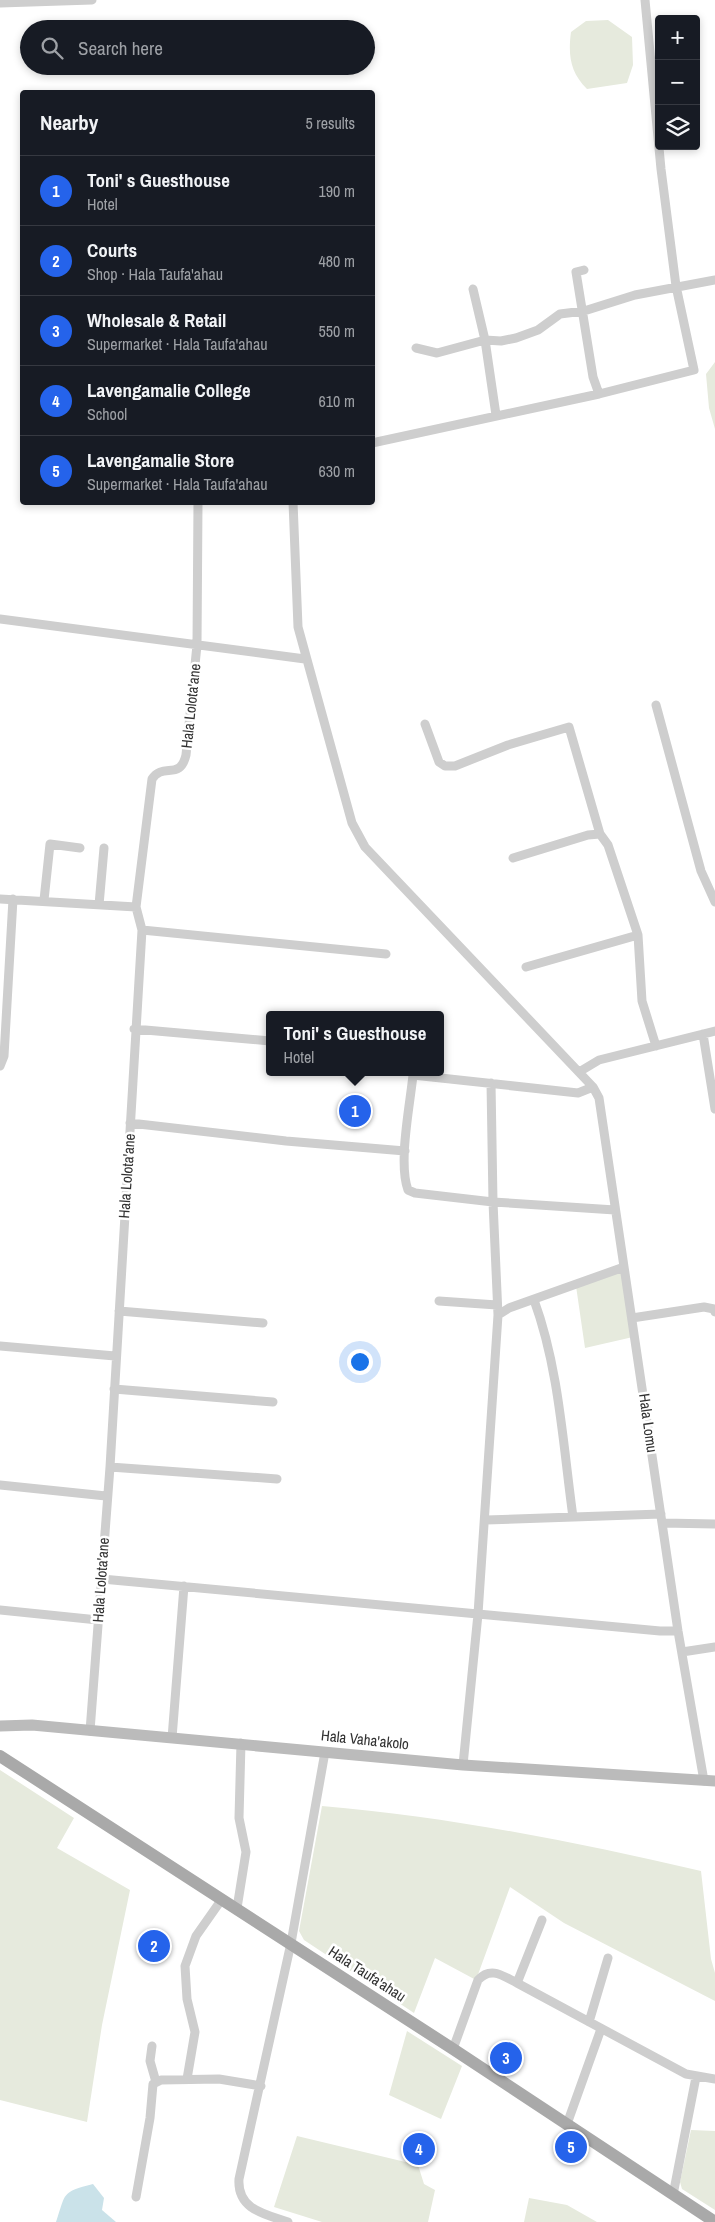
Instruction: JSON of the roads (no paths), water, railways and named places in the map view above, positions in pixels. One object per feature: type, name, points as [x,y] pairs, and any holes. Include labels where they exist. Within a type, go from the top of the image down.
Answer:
[{"type":"main road","name":"Hala Vaha'akolo","points":[[0,1726],[13,1725],[241,1743],[463,1765],[709,1781]]},
{"type":"main road","points":[[0,1734],[13,1725]]},
{"type":"main road","name":"Hala Taufa'ahau","points":[[0,1756],[291,1943],[715,2222]]},
{"type":"street","points":[[0,3],[92,0]]},
{"type":"street","points":[[375,441],[599,394],[694,370],[676,286],[661,169],[645,0]]},
{"type":"street","points":[[584,270],[576,272],[584,310],[593,377],[599,394]]},
{"type":"street","points":[[416,348],[437,353],[485,340],[501,341],[516,338],[538,330],[560,314],[584,310],[635,295],[676,286],[715,280]]},
{"type":"street","points":[[474,289],[485,340],[496,415]]},
{"type":"street","points":[[197,645],[198,505]]},
{"type":"street","name":"Hala Lomu","points":[[293,505],[298,627],[305,659],[352,823],[365,847],[593,1087],[599,1098],[678,1631],[709,1781]]},
{"type":"street","points":[[0,619],[305,659]]},
{"type":"street","name":"Hala Lolota'ane","points":[[90,1731],[102,1579],[106,1496],[110,1466],[134,1029],[142,930],[136,907],[152,779],[155,774],[163,771],[176,771],[184,764],[197,645]]},
{"type":"street","points":[[656,705],[701,871],[715,902]]},
{"type":"street","points":[[425,724],[439,762],[445,766],[455,766],[508,745],[569,727],[600,834],[608,845],[638,935],[642,1001],[656,1046]]},
{"type":"street","points":[[513,858],[588,835],[600,834]]},
{"type":"street","points":[[44,900],[50,844],[80,848]]},
{"type":"street","points":[[99,905],[104,848]]},
{"type":"street","points":[[0,899],[44,900],[136,907]]},
{"type":"street","points":[[0,1066],[4,1056],[12,900]]},
{"type":"street","points":[[142,930],[386,954]]},
{"type":"street","points":[[526,967],[638,935]]},
{"type":"street","points":[[134,1029],[266,1041]]},
{"type":"street","points":[[579,1072],[599,1060],[715,1031]]},
{"type":"street","points":[[703,1034],[715,1109]]},
{"type":"street","points":[[412,1076],[405,1152],[405,1182],[408,1190],[415,1193],[493,1202],[615,1210]]},
{"type":"street","points":[[430,1076],[578,1093],[593,1087]]},
{"type":"street","points":[[463,1765],[486,1520],[498,1314],[493,1202],[491,1083]]},
{"type":"street","points":[[130,1124],[405,1152]]},
{"type":"street","points":[[498,1314],[509,1308],[624,1268]]},
{"type":"street","points":[[534,1300],[551,1358],[573,1517]]},
{"type":"street","points":[[439,1301],[497,1305]]},
{"type":"street","points":[[632,1318],[704,1307],[714,1309],[715,1312]]},
{"type":"street","points":[[119,1311],[263,1323]]},
{"type":"street","points":[[0,1346],[115,1356]]},
{"type":"street","points":[[114,1389],[273,1402]]},
{"type":"street","points":[[110,1466],[277,1479]]},
{"type":"street","points":[[0,1484],[106,1496]]},
{"type":"street","points":[[486,1520],[573,1517],[662,1519],[715,1524]]},
{"type":"street","points":[[102,1579],[660,1631],[678,1631]]},
{"type":"street","points":[[172,1738],[184,1586]]},
{"type":"street","points":[[0,1610],[98,1620]]},
{"type":"street","points":[[682,1652],[715,1647]]},
{"type":"street","points":[[237,1908],[246,1852],[239,1818],[241,1743]]},
{"type":"street","points":[[288,2222],[249,2207],[242,2199],[238,2189],[291,1943],[325,1752]]},
{"type":"street","points":[[187,2079],[195,2032],[188,1999],[185,1966],[196,1936],[222,1899]]},
{"type":"street","points":[[517,1983],[542,1920]]},
{"type":"street","points":[[589,2022],[608,1958]]},
{"type":"street","points":[[453,2049],[478,1980],[486,1973],[496,1973],[686,2074],[715,2079]]},
{"type":"street","points":[[567,2124],[601,2028]]},
{"type":"street","points":[[136,2197],[150,2118],[152,2089],[156,2082],[150,2061],[152,2046]]},
{"type":"street","points":[[673,2195],[696,2077]]},
{"type":"street","points":[[156,2082],[187,2079],[219,2079],[261,2086]]},
{"type":"water","points":[[93,2184],[104,2198],[102,2210],[116,2222],[56,2222],[66,2195],[75,2189]]},
{"type":"place","name":"Toni' s Guesthouse","points":[[355,1111]]},
{"type":"place","name":"Courts","points":[[154,1946]]},
{"type":"place","name":"Wholesale & Retail","points":[[506,2058]]},
{"type":"place","name":"Lavengamalie Store","points":[[571,2147]]},
{"type":"place","name":"Lavengamalie College","points":[[419,2149]]}]
